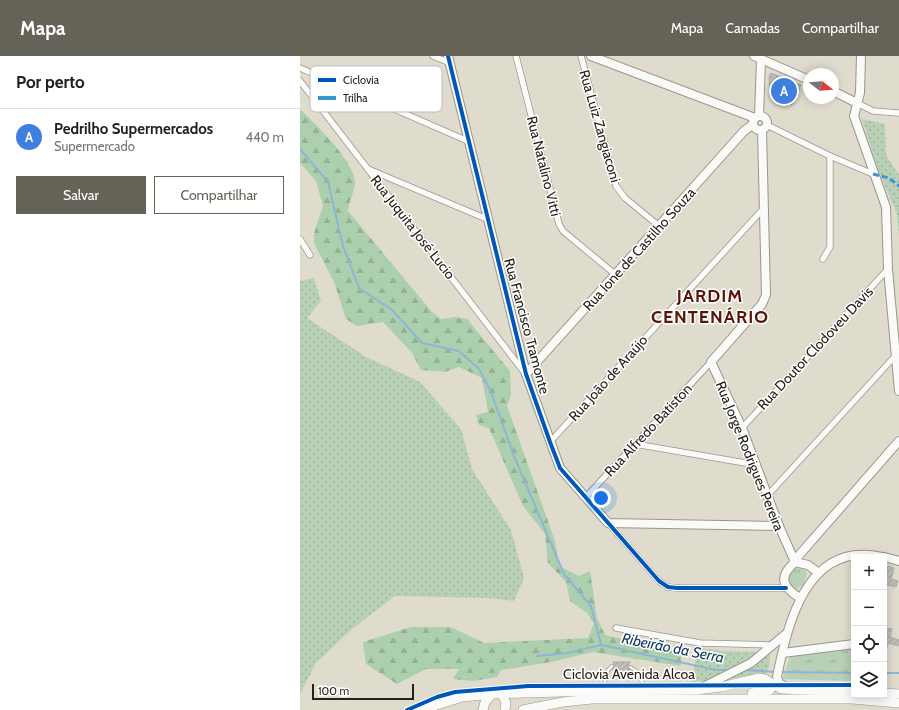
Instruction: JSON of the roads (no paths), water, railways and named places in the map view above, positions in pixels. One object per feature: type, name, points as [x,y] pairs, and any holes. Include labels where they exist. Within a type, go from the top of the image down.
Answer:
[{"type":"main road","points":[[422,710],[462,697],[492,694],[696,690],[721,687],[759,678],[775,681],[781,688],[794,690],[851,692]]},
{"type":"main road","points":[[707,698],[767,692],[770,690],[775,681]]},
{"type":"main road","points":[[887,693],[899,694]]},
{"type":"main road","points":[[483,710],[485,702],[492,694]]},
{"type":"main road","points":[[502,694],[506,703],[505,710]]},
{"type":"main road","points":[[522,710],[552,704],[592,699],[852,699],[899,703]]},
{"type":"street","points":[[433,56],[449,60]]},
{"type":"street","name":"Rua Natalino Vitti","points":[[516,56],[559,224],[563,231],[616,275]]},
{"type":"street","name":"Rua Luiz Zangiaconi","points":[[581,56],[616,186],[625,198],[660,226]]},
{"type":"street","points":[[592,56],[755,119],[765,118],[764,209],[766,295],[762,304],[711,362]]},
{"type":"street","points":[[861,56],[860,93],[854,116],[886,207],[888,269],[899,391]]},
{"type":"street","points":[[803,77],[770,60],[758,57],[755,119],[757,130],[764,128],[874,174]]},
{"type":"street","name":"Rua Francisco Tramonte","points":[[449,60],[471,142],[526,374],[560,468],[659,581],[668,587],[727,589],[786,588]]},
{"type":"street","points":[[300,68],[310,72]]},
{"type":"street","name":"Rua Juquita José Lucio","points":[[300,81],[310,94]]},
{"type":"street","points":[[839,93],[873,111],[899,112]]},
{"type":"street","name":"Rua Juquita José Lucio","points":[[324,112],[526,374]]},
{"type":"street","points":[[402,112],[471,142]]},
{"type":"street","name":"Rua Ione de Castilho Souza","points":[[526,374],[755,119]]},
{"type":"street","points":[[823,259],[830,247],[830,156]]},
{"type":"street","points":[[368,168],[490,220]]},
{"type":"street","name":"Rua João de Araújo","points":[[550,442],[764,209]]},
{"type":"street","points":[[300,239],[310,255]]},
{"type":"street","name":"Rua Doutor Clodoveu Davis","points":[[742,428],[888,269]]},
{"type":"street","points":[[767,496],[896,355]]},
{"type":"street","name":"Rua Jorge Rodrigues Pereira","points":[[711,362],[742,428],[757,465],[767,496],[794,561]]},
{"type":"street","name":"Rua Alfredo Batiston","points":[[585,498],[711,362]]},
{"type":"street","points":[[800,598],[786,588],[784,577],[794,561],[899,441]]},
{"type":"street","points":[[635,444],[757,465]]},
{"type":"street","points":[[608,523],[779,526]]},
{"type":"street","points":[[775,681],[787,633],[800,598],[820,573],[841,559],[851,557]]},
{"type":"street","points":[[887,558],[899,561]]},
{"type":"street","points":[[794,561],[808,565],[820,573]]},
{"type":"street","points":[[616,628],[700,643],[773,646]]},
{"type":"street","points":[[696,690],[752,663],[787,633]]},
{"type":"street","points":[[783,653],[851,644]]},
{"type":"lane","points":[[602,691],[606,674],[612,666]]},
{"type":"lane","points":[[630,667],[635,670],[647,691]]},
{"type":"waterway","points":[[300,149],[328,182],[343,246],[359,288],[392,310],[422,343],[459,351],[479,369],[491,392],[514,456],[564,574],[591,606],[601,645]]},
{"type":"waterway","name":"Ribeirão da Serra","points":[[537,656],[567,653],[601,645],[716,670],[730,670]]},
{"type":"waterway","name":"Ribeirão da Serra","points":[[744,670],[776,672]]},
{"type":"waterway","name":"Ribeirão da Serra","points":[[780,672],[851,673]]},
{"type":"waterway","name":"Ribeirão da Serra","points":[[887,673],[899,673]]},
{"type":"place","name":"Pedrilho Supermercados","points":[[784,91]]},
{"type":"district","name":"JARDIM CENTENÁRIO","points":[[710,306]]}]
